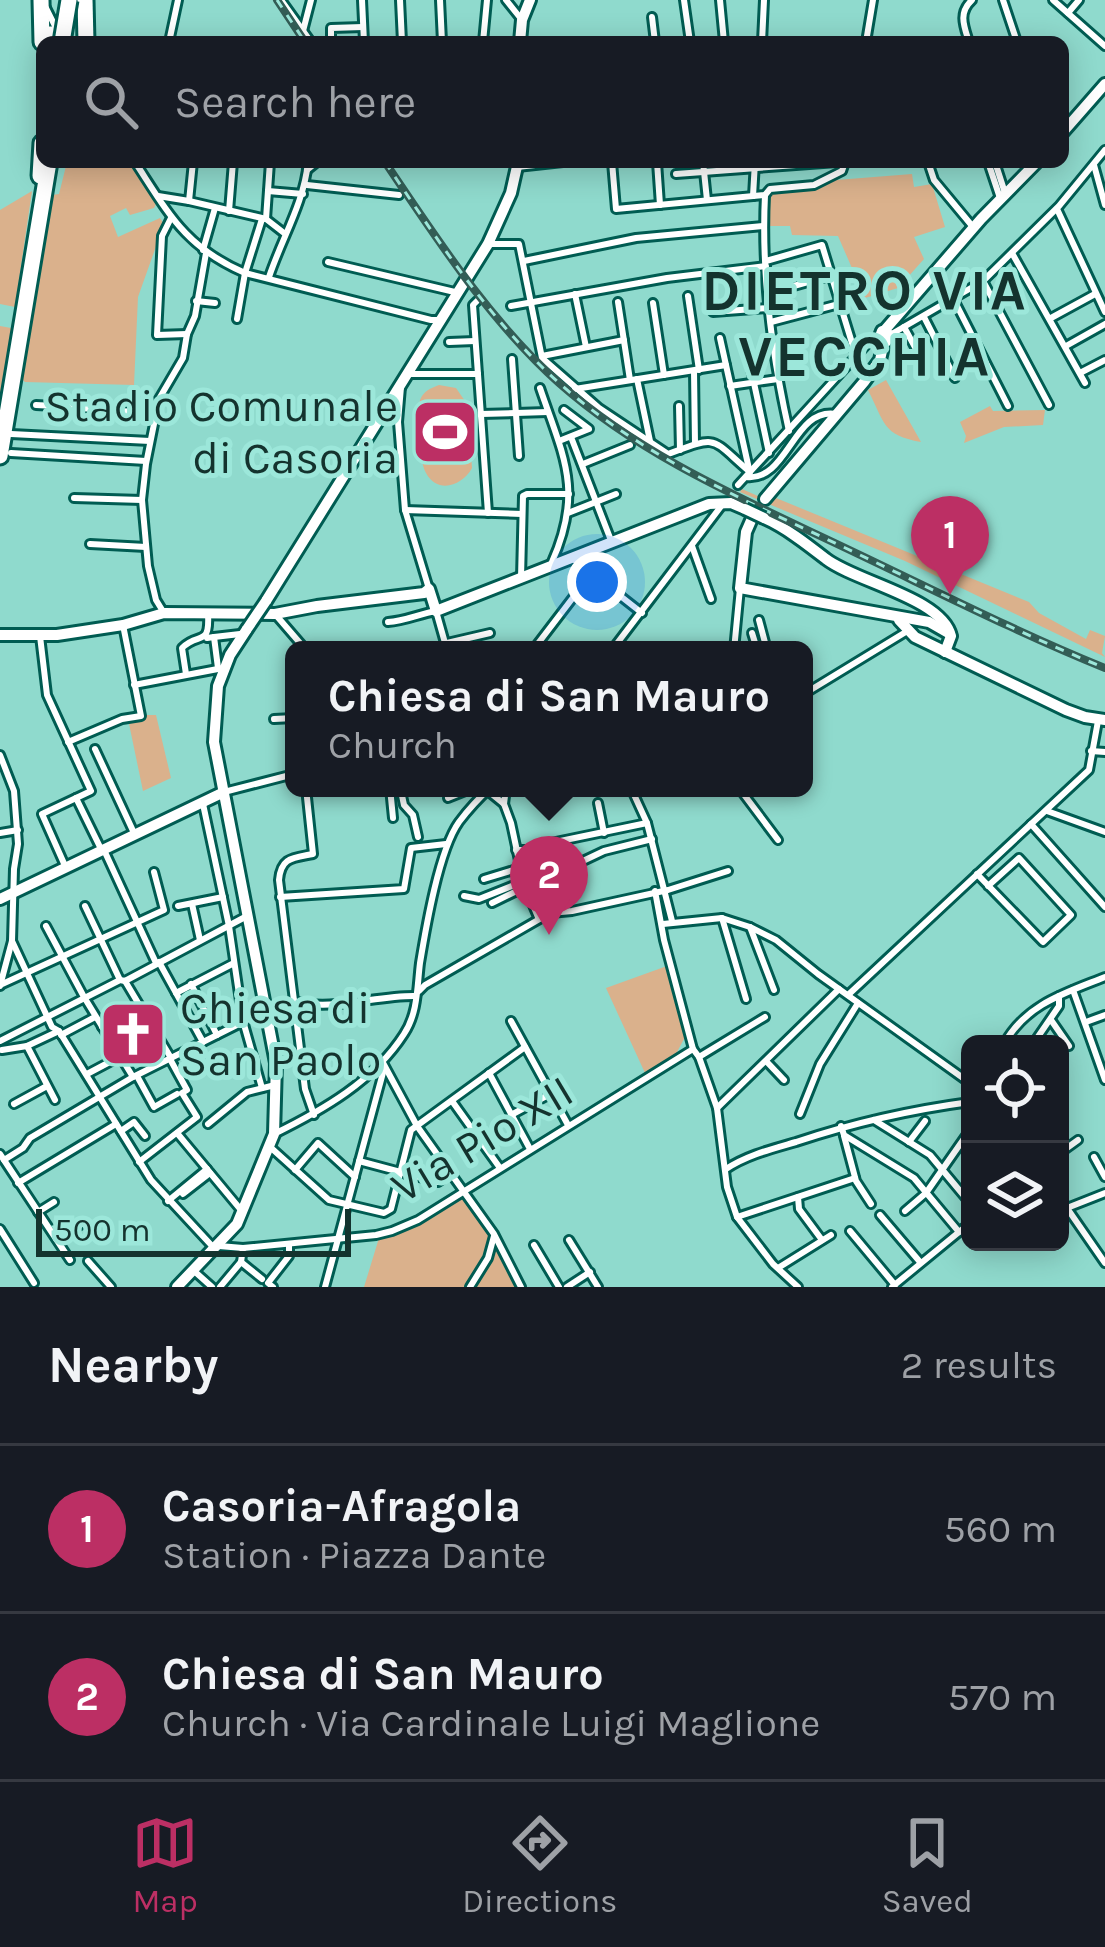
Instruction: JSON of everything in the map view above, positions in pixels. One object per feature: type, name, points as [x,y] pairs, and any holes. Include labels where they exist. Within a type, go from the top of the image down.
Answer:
[{"type":"highway","points":[[41,0],[42,36]]},
{"type":"highway","points":[[64,36],[72,0]]},
{"type":"highway","points":[[85,0],[86,36]]},
{"type":"highway","points":[[5,432],[41,168]]},
{"type":"highway","points":[[40,188],[48,168]]},
{"type":"highway","points":[[6,455],[49,168]]},
{"type":"street","points":[[41,0],[52,8]]},
{"type":"street","points":[[170,36],[178,0]]},
{"type":"street","points":[[281,0],[307,36]]},
{"type":"street","points":[[304,31],[311,0]]},
{"type":"street","points":[[362,0],[364,36]]},
{"type":"street","points":[[400,0],[402,36]]},
{"type":"street","points":[[440,0],[442,36]]},
{"type":"street","points":[[485,36],[488,0]]},
{"type":"street","points":[[506,0],[522,20]]},
{"type":"street","points":[[521,36],[530,0]]},
{"type":"street","points":[[684,0],[689,36]]},
{"type":"street","points":[[720,0],[723,36]]},
{"type":"street","points":[[762,36],[764,0]]},
{"type":"street","points":[[867,36],[873,0]]},
{"type":"street","points":[[967,36],[962,18],[972,0]]},
{"type":"street","points":[[1004,0],[1015,36]]},
{"type":"street","points":[[1054,0],[1105,46]]},
{"type":"street","points":[[1068,13],[1079,0]]},
{"type":"street","points":[[652,17],[654,36]]},
{"type":"street","points":[[331,36],[331,28],[363,27]]},
{"type":"street","points":[[1069,125],[1105,84]]},
{"type":"street","points":[[738,485],[868,343],[983,281],[1057,209],[1105,150]]},
{"type":"street","points":[[1094,165],[1105,205]]},
{"type":"street","points":[[139,168],[171,218],[205,252],[245,273],[415,316],[434,328]]},
{"type":"street","points":[[189,201],[192,168]]},
{"type":"street","points":[[230,212],[233,168]]},
{"type":"street","points":[[237,319],[245,273],[264,219],[270,168]]},
{"type":"street","points":[[268,278],[304,189],[307,168]]},
{"type":"street","points":[[134,685],[221,668],[334,487],[395,406],[434,328],[488,244],[517,168]]},
{"type":"street","points":[[613,168],[616,209],[765,195]]},
{"type":"street","points":[[657,168],[660,205]]},
{"type":"street","points":[[676,174],[699,168]]},
{"type":"street","points":[[703,168],[707,200]]},
{"type":"street","points":[[753,196],[754,168]]},
{"type":"street","points":[[789,431],[771,322],[765,195],[770,189],[822,183],[842,168]]},
{"type":"street","points":[[930,168],[934,181],[974,228]]},
{"type":"street","points":[[993,168],[1003,198]]},
{"type":"street","points":[[765,499],[880,360],[884,336],[1030,168]]},
{"type":"street","points":[[268,190],[399,195]]},
{"type":"street","points":[[158,196],[264,219],[284,232]]},
{"type":"street","points":[[164,613],[152,587],[147,547],[142,500],[146,461],[165,385],[183,358],[196,316],[215,208]]},
{"type":"street","points":[[1057,209],[1105,312]]},
{"type":"street","points":[[171,218],[162,236],[157,334],[187,334]]},
{"type":"street","points":[[523,262],[651,236],[763,226]]},
{"type":"street","points":[[488,244],[519,244],[542,356],[575,389],[668,454],[716,441],[753,479],[770,470],[812,421],[824,413],[836,414]]},
{"type":"street","points":[[511,306],[766,264],[822,245],[856,356]]},
{"type":"street","points":[[1012,253],[1085,382]]},
{"type":"street","points":[[328,262],[459,292]]},
{"type":"street","points":[[769,293],[830,276]]},
{"type":"street","points":[[983,281],[1049,405]]},
{"type":"street","points":[[574,293],[586,346]]},
{"type":"street","points":[[1051,318],[1096,293]]},
{"type":"street","points":[[688,296],[697,370],[695,444]]},
{"type":"street","points":[[953,298],[1008,406]]},
{"type":"street","points":[[196,301],[215,303]]},
{"type":"street","points":[[477,301],[473,305],[488,513]]},
{"type":"street","points":[[618,302],[650,443]]},
{"type":"street","points":[[653,303],[664,375]]},
{"type":"street","points":[[771,322],[839,304]]},
{"type":"street","points":[[713,312],[770,308]]},
{"type":"street","points":[[923,315],[955,378]]},
{"type":"street","points":[[415,316],[434,328]]},
{"type":"street","points":[[1066,346],[1105,325]]},
{"type":"street","points":[[904,327],[916,349]]},
{"type":"street","points":[[720,338],[748,474]]},
{"type":"street","points":[[542,356],[624,340]]},
{"type":"street","points":[[449,342],[475,341]]},
{"type":"street","points":[[745,341],[769,453]]},
{"type":"street","points":[[512,359],[520,456]]},
{"type":"street","points":[[1080,373],[1105,360]]},
{"type":"street","points":[[575,389],[726,365]]},
{"type":"street","points":[[409,374],[478,374]]},
{"type":"street","points":[[730,386],[778,379]]},
{"type":"street","points":[[540,388],[567,468],[570,494],[564,536],[551,566]]},
{"type":"street","points":[[36,405],[156,412]]},
{"type":"street","points":[[395,406],[405,511],[425,595],[436,610],[444,641]]},
{"type":"street","points":[[679,406],[680,450]]},
{"type":"street","points":[[559,441],[589,429],[564,410]]},
{"type":"street","points":[[481,414],[548,412]]},
{"type":"street","points":[[5,432],[150,441]]},
{"type":"street","points":[[571,436],[612,543]]},
{"type":"street","points":[[581,464],[630,445]]},
{"type":"street","points":[[6,455],[146,461]]},
{"type":"street","points":[[521,578],[525,494],[570,494]]},
{"type":"street","points":[[568,513],[616,494]]},
{"type":"street","points":[[74,498],[142,500]]},
{"type":"street","points":[[619,641],[724,502]]},
{"type":"street","points":[[388,622],[436,610],[724,502],[813,546],[829,561],[922,605],[945,621],[950,634],[945,652]]},
{"type":"street","points":[[405,511],[523,514]]},
{"type":"street","points":[[735,641],[746,532],[754,514]]},
{"type":"street","points":[[90,544],[147,547]]},
{"type":"street","points":[[692,546],[711,598]]},
{"type":"street","points":[[572,558],[642,613]]},
{"type":"street","points":[[742,569],[758,591]]},
{"type":"street","points":[[541,640],[591,574]]},
{"type":"street","points":[[740,593],[758,591],[890,616],[945,652],[1066,710],[1101,720],[1089,770],[848,995]]},
{"type":"street","points":[[0,635],[40,636],[123,625],[164,613],[275,614],[425,595]]},
{"type":"street","points":[[910,630],[923,613],[922,605]]},
{"type":"street","points":[[204,639],[208,613]]},
{"type":"street","points":[[275,614],[298,641]]},
{"type":"street","points":[[759,620],[764,641]]},
{"type":"street","points":[[813,689],[910,630],[935,624],[950,634]]},
{"type":"street","points":[[68,742],[140,716],[123,625]]},
{"type":"street","points":[[187,674],[183,646],[246,632]]},
{"type":"street","points":[[465,641],[490,633]]},
{"type":"street","points":[[752,633],[754,641]]},
{"type":"street","points":[[40,636],[47,695],[91,791],[42,814],[66,868]]},
{"type":"street","points":[[177,1287],[217,1248],[243,1212],[272,1140],[277,1085],[214,742],[221,668],[214,637]]},
{"type":"street","points":[[274,719],[285,718]]},
{"type":"street","points":[[95,749],[134,835]]},
{"type":"street","points":[[1091,751],[1105,752]]},
{"type":"street","points":[[0,755],[14,791],[18,830],[12,941],[0,986]]},
{"type":"street","points":[[0,899],[224,793],[285,776]]},
{"type":"street","points":[[308,797],[313,854],[286,859],[279,880],[305,1089],[314,1114]]},
{"type":"street","points":[[393,797],[393,818]]},
{"type":"street","points":[[402,797],[418,837]]},
{"type":"street","points":[[272,1140],[357,1085],[384,1063],[406,1032],[448,844],[457,824],[481,797]]},
{"type":"street","points":[[497,797],[511,823],[525,887],[538,917]]},
{"type":"street","points":[[504,804],[505,797]]},
{"type":"street","points":[[635,797],[652,839],[693,1048],[717,1108],[727,1187],[737,1217],[798,1287]]},
{"type":"street","points":[[746,797],[778,840]]},
{"type":"street","points":[[76,798],[203,1042]]},
{"type":"street","points":[[203,803],[243,1021],[262,1088]]},
{"type":"street","points":[[598,803],[604,833]]},
{"type":"street","points":[[1046,810],[1105,832]]},
{"type":"street","points":[[516,850],[538,850],[541,845],[647,823]]},
{"type":"street","points":[[457,824],[464,835]]},
{"type":"street","points":[[1031,824],[1105,907]]},
{"type":"street","points":[[0,833],[18,830]]},
{"type":"street","points":[[585,860],[652,839]]},
{"type":"street","points":[[280,897],[404,890],[411,848],[448,844]]},
{"type":"street","points":[[484,879],[572,855]]},
{"type":"street","points":[[977,874],[988,886],[1043,942],[1071,915],[1019,858],[988,886]]},
{"type":"street","points":[[464,896],[478,899],[553,884],[561,869]]},
{"type":"street","points":[[294,1001],[316,1005],[418,994],[425,985],[538,917],[728,871]]},
{"type":"street","points":[[0,986],[164,910],[154,872]]},
{"type":"street","points":[[492,903],[525,887]]},
{"type":"street","points":[[178,906],[223,897]]},
{"type":"street","points":[[192,904],[200,940]]},
{"type":"street","points":[[85,905],[187,1090],[182,1093],[196,1118],[139,1162]]},
{"type":"street","points":[[0,1044],[247,916]]},
{"type":"street","points":[[667,923],[722,918],[776,940],[961,1077]]},
{"type":"street","points":[[722,918],[746,999]]},
{"type":"street","points":[[46,926],[84,997],[154,1107],[177,1094]]},
{"type":"street","points":[[750,927],[774,990]]},
{"type":"street","points":[[12,941],[52,1028],[87,1074],[151,1180],[217,1248]]},
{"type":"street","points":[[176,992],[234,963]]},
{"type":"street","points":[[1010,1035],[1023,1017],[1043,1002],[1105,977]]},
{"type":"street","points":[[190,983],[217,1035]]},
{"type":"street","points":[[717,1108],[839,989]]},
{"type":"street","points":[[1073,990],[1105,1080]]},
{"type":"street","points":[[1040,1035],[1059,1006],[1059,995]]},
{"type":"street","points":[[800,1114],[820,1064],[858,1003]]},
{"type":"street","points":[[102,1027],[139,1006]]},
{"type":"street","points":[[70,1260],[2,1157],[99,1096],[266,1011]]},
{"type":"street","points":[[1084,1023],[1105,1015]]},
{"type":"street","points":[[0,1044],[27,1046],[96,1016]]},
{"type":"street","points":[[699,1058],[765,1017]]},
{"type":"street","points":[[1051,1020],[1061,1035]]},
{"type":"street","points":[[512,1021],[568,1126]]},
{"type":"street","points":[[27,1046],[55,1100]]},
{"type":"street","points":[[272,1140],[328,1200],[384,1213],[391,1209],[411,1130],[525,1047]]},
{"type":"street","name":"Via Pio XII","points":[[217,1248],[392,1232],[693,1048]]},
{"type":"street","points":[[87,1074],[121,1056]]},
{"type":"street","points":[[766,1061],[784,1080]]},
{"type":"street","points":[[384,1063],[416,1126],[494,1234],[521,1287]]},
{"type":"street","points":[[325,1287],[384,1063]]},
{"type":"street","points":[[489,1073],[530,1150]]},
{"type":"street","points":[[208,1124],[247,1092],[277,1085]]},
{"type":"street","points":[[14,1104],[47,1086]]},
{"type":"street","points":[[511,1115],[551,1094]]},
{"type":"street","points":[[452,1101],[500,1168]]},
{"type":"street","points":[[726,1169],[742,1159],[871,1118],[961,1104]]},
{"type":"street","points":[[871,1118],[930,1156],[961,1192]]},
{"type":"street","points":[[909,1142],[925,1120]]},
{"type":"street","points":[[18,1183],[134,1122],[145,1136]]},
{"type":"street","points":[[842,1130],[855,1178],[872,1204]]},
{"type":"street","points":[[842,1130],[914,1178],[959,1232],[894,1286],[850,1231]]},
{"type":"street","points":[[177,1133],[243,1212]]},
{"type":"street","points":[[1069,1146],[1078,1140]]},
{"type":"street","points":[[296,1170],[319,1143],[355,1177]]},
{"type":"street","points":[[905,1211],[926,1193],[961,1143]]},
{"type":"street","points":[[724,1154],[742,1159]]},
{"type":"street","points":[[1094,1157],[1105,1177]]},
{"type":"street","points":[[359,1161],[438,1182],[451,1173]]},
{"type":"street","points":[[170,1203],[208,1171]]},
{"type":"street","points":[[737,1217],[855,1178]]},
{"type":"street","points":[[1069,1207],[1105,1193]]},
{"type":"street","points":[[777,1268],[827,1238],[799,1209],[798,1197]]},
{"type":"street","points":[[38,1212],[54,1202]]},
{"type":"street","points":[[1069,1211],[1105,1263]]},
{"type":"street","points":[[880,1215],[920,1263]]},
{"type":"street","points":[[57,1239],[80,1225]]},
{"type":"street","points":[[0,1229],[34,1283]]},
{"type":"street","points":[[470,1287],[488,1258],[494,1234]]},
{"type":"street","points":[[569,1240],[598,1287]]},
{"type":"street","points":[[273,1287],[268,1283],[289,1256],[289,1244]]},
{"type":"street","points":[[534,1245],[563,1287],[590,1272]]},
{"type":"street","points":[[193,1270],[216,1287],[242,1262],[243,1248]]},
{"type":"street","points":[[88,1262],[111,1287]]},
{"type":"street","points":[[242,1262],[262,1279]]},
{"type":"shaded area","points":[[66,168],[133,168],[156,204],[130,215],[126,208],[110,216],[118,237],[160,218],[164,224],[138,297],[134,385],[25,382],[20,377],[44,229],[52,195],[59,194]]},
{"type":"shaded area","points":[[912,174],[914,187],[932,184],[945,227],[914,237],[924,259],[898,288],[865,298],[838,236],[792,235],[790,226],[767,226],[770,191]]},
{"type":"shaded area","points":[[32,191],[0,410],[0,326],[11,328],[15,307],[0,304],[0,210]]},
{"type":"shaded area","points":[[886,380],[921,442],[899,436],[882,419],[868,390]]},
{"type":"shaded area","name":"Stadio Comunale di Casoria","points":[[439,385],[456,388],[467,404],[472,468],[463,479],[443,486],[431,480],[423,467],[418,422],[422,396]]},
{"type":"shaded area","points":[[990,406],[993,411],[1045,410],[1043,425],[1004,427],[964,443],[960,422]]},
{"type":"shaded area","points":[[822,437],[776,498],[1029,602],[1039,613],[1086,639],[1090,630],[1105,636],[1105,657],[905,561],[740,492],[769,501]]},
{"type":"shaded area","points":[[156,715],[171,778],[143,791],[128,719]]},
{"type":"shaded area","points":[[667,966],[685,1037],[676,1054],[645,1073],[606,988]]},
{"type":"shaded area","points":[[463,1194],[490,1233],[516,1287],[364,1287],[379,1238],[418,1225]]},
{"type":"railway","points":[[277,0],[301,36]]},
{"type":"railway","points":[[389,168],[465,278],[510,333],[559,383],[628,435],[741,498],[1105,668]]},
{"type":"place","name":"Stadio Comunale di Casoria","points":[[445,432]]},
{"type":"place","name":"Casoria-Afragola","points":[[950,595]]},
{"type":"place","name":"Chiesa di San Mauro","points":[[549,935]]},
{"type":"place","name":"Chiesa di San Paolo","points":[[133,1034]]},
{"type":"district","name":"DIETRO VIA VECCHIA","points":[[865,324]]}]
